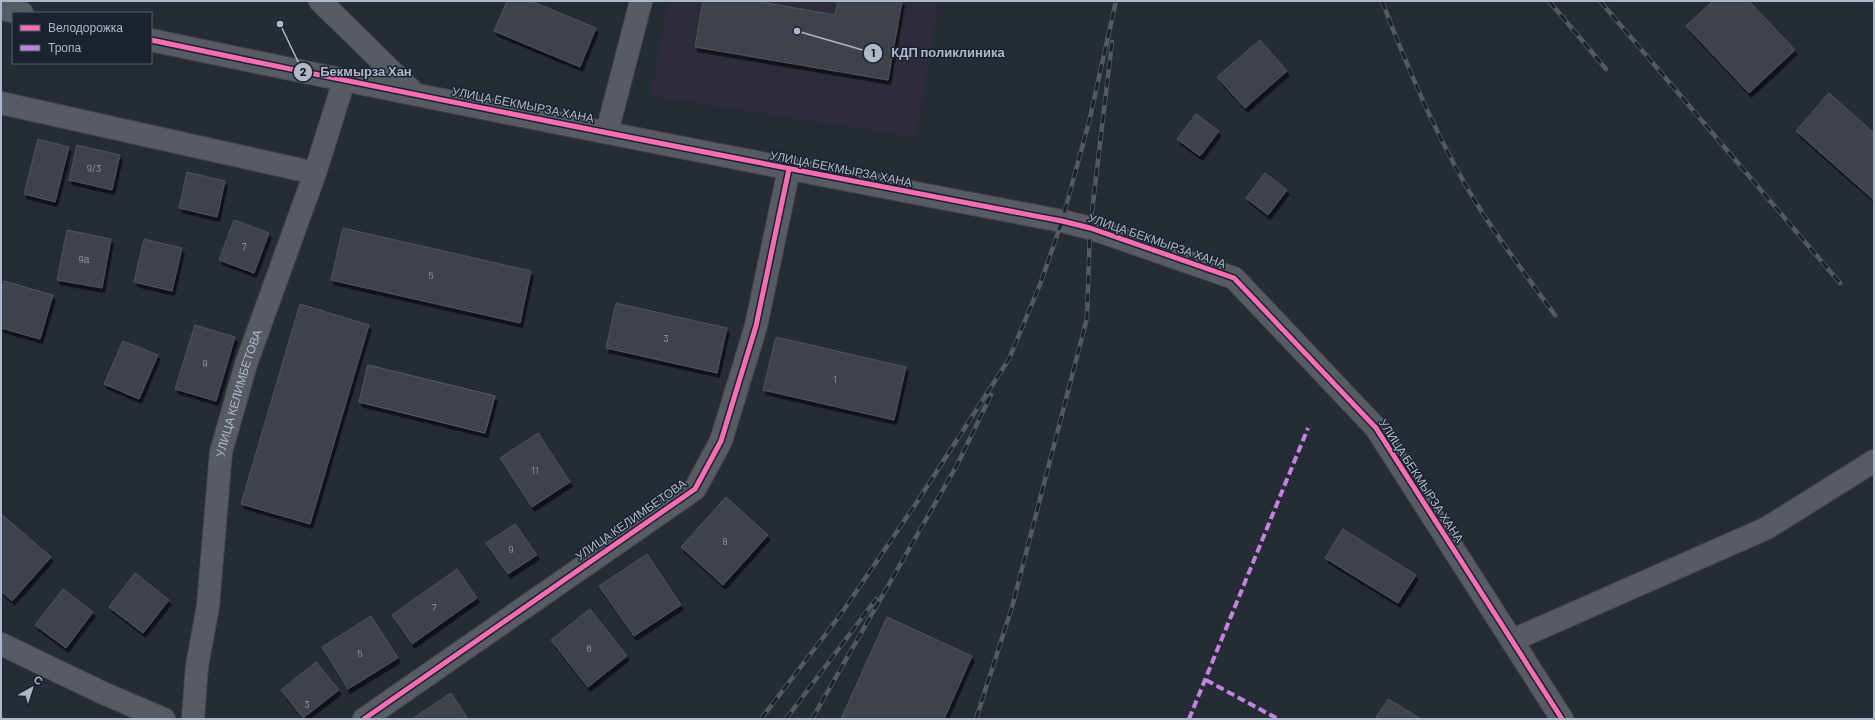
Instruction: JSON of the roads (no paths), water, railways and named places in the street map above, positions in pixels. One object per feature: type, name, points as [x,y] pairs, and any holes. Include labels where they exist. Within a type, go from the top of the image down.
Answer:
[{"type":"street","points":[[320,1],[415,94]]},
{"type":"street","points":[[607,132],[641,1]]},
{"type":"street","points":[[1,8],[18,12]]},
{"type":"street","name":"УЛИЦА БЕКМЫРЗА ХАНА","points":[[152,40],[344,81],[789,169],[1062,221],[1090,228],[1234,278],[1376,428],[1513,640],[1562,719]]},
{"type":"street","name":"УЛИЦА КЕЛИМБЕТОВА","points":[[193,719],[197,666],[208,606],[220,452],[246,364],[315,173],[344,81]]},
{"type":"street","points":[[1,103],[315,173]]},
{"type":"street","name":"УЛИЦА КЕЛИМБЕТОВА","points":[[364,719],[695,488],[721,441],[756,326],[789,169]]},
{"type":"street","points":[[1513,640],[1767,528],[1874,461]]},
{"type":"street","points":[[1,644],[103,693],[164,719]]},
{"type":"railway","points":[[761,719],[841,614],[919,499],[1009,359],[1041,282],[1062,221],[1089,122],[1116,1]]},
{"type":"railway","points":[[1382,1],[1415,83],[1453,163],[1483,214],[1555,315]]},
{"type":"railway","points":[[1549,1],[1606,69]]},
{"type":"railway","points":[[1600,1],[1840,283]]},
{"type":"railway","points":[[976,719],[1012,607],[1087,318],[1090,228],[1112,42]]},
{"type":"railway","points":[[812,719],[957,465],[991,395]]},
{"type":"railway","points":[[786,719],[876,599]]},
{"type":"place","name":"Бекмырза Хан","points":[[280,24]]},
{"type":"place","name":"КДП поликлиника","points":[[797,31]]}]
